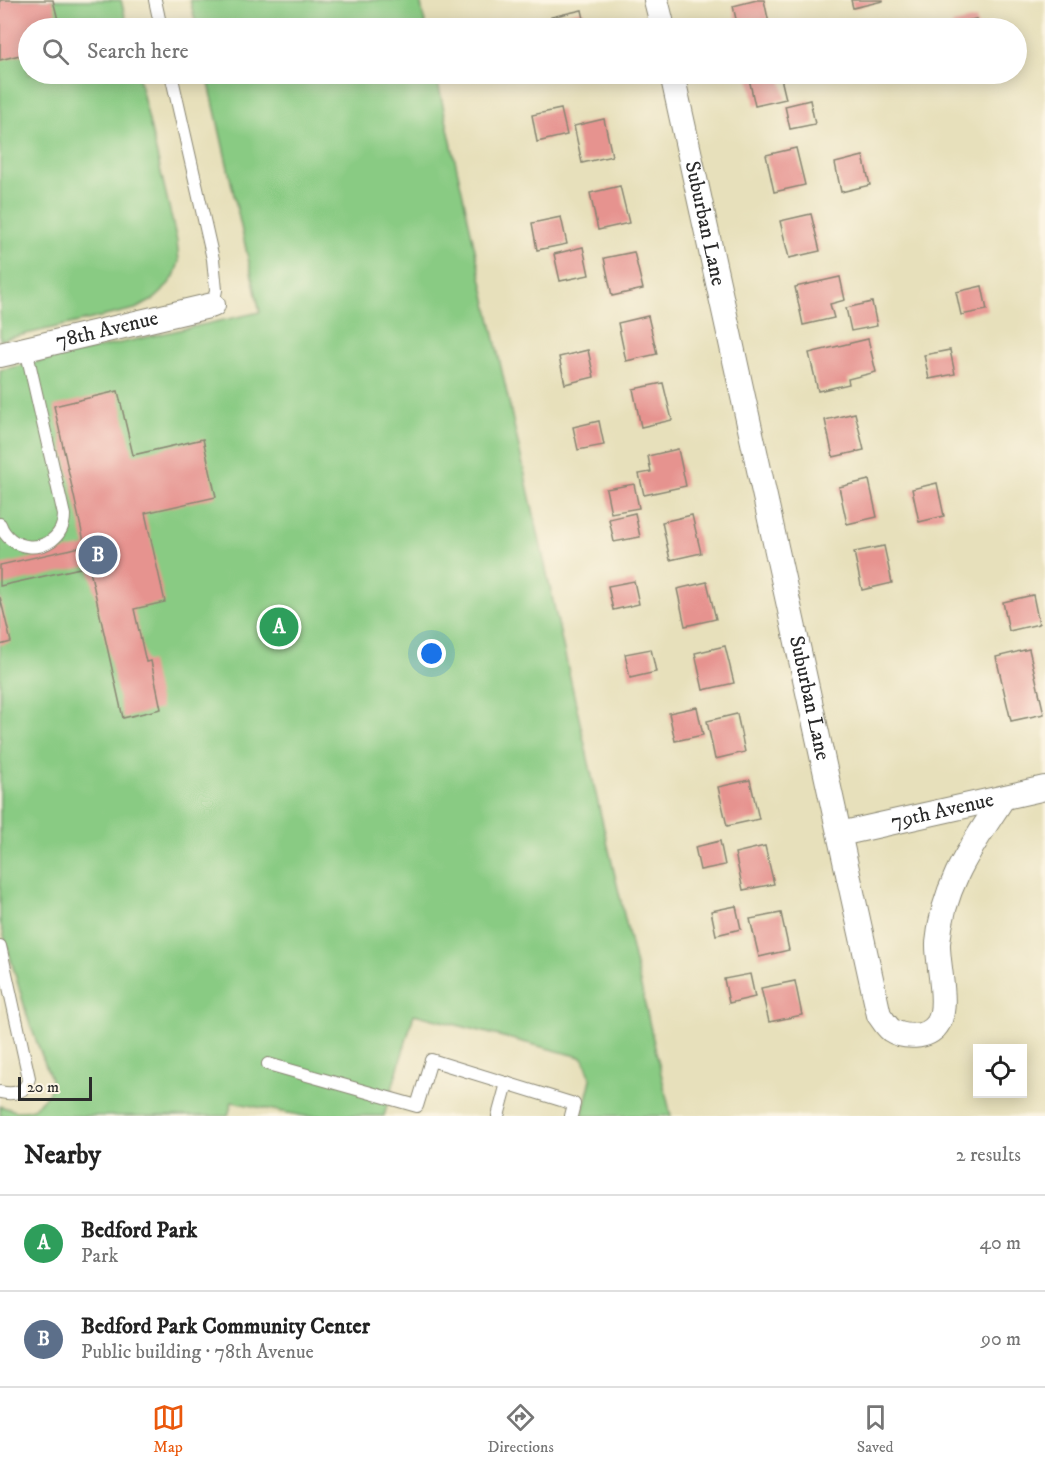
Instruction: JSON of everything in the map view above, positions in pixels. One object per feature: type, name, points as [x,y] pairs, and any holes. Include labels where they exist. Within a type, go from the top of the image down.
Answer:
[{"type":"street","points":[[656,0],[660,18]]},
{"type":"street","name":"Suburban Lane","points":[[674,84],[879,1015],[888,1028],[902,1036],[926,1033],[937,1026],[942,1014],[938,944],[944,907],[959,866],[1003,798]]},
{"type":"street","name":"78th Avenue","points":[[0,355],[213,305]]},
{"type":"street","name":"79th Avenue","points":[[840,834],[1045,788]]},
{"type":"lane","points":[[155,0],[159,18]]},
{"type":"lane","points":[[173,84],[213,259],[216,290],[213,305]]},
{"type":"lane","points":[[0,524],[4,535],[12,542],[34,547],[47,543],[56,536],[62,528],[64,515],[26,350]]},
{"type":"lane","points":[[0,946],[29,1078],[25,1088],[18,1093],[0,1092]]},
{"type":"lane","points":[[268,1065],[416,1111],[431,1060],[507,1083],[572,1110]]},
{"type":"lane","points":[[498,1116],[507,1083]]},
{"type":"green space","points":[[0,0],[121,0],[126,18],[18,18],[18,84],[140,84],[177,241],[179,262],[174,277],[153,300],[135,309],[0,340]]},
{"type":"green space","points":[[190,0],[420,0],[424,18],[194,18]]},
{"type":"green space","points":[[209,84],[438,84],[595,790],[671,1116],[582,1116],[591,1079],[584,1059],[414,1014],[384,1116],[304,1116],[232,1102],[228,1116],[0,1116],[0,1106],[16,1111],[33,1109],[49,1093],[51,1079],[29,1022],[0,922],[0,370],[260,312]]},
{"type":"building","points":[[0,0],[53,0],[58,18],[18,18],[18,56],[0,60]]},
{"type":"building","points":[[764,0],[768,18],[736,18],[733,6]]},
{"type":"building","points":[[851,0],[883,0],[883,1],[853,8]]},
{"type":"building","points":[[582,10],[584,18],[551,18]]},
{"type":"building","points":[[750,84],[782,84],[786,99],[755,106]]},
{"type":"building","points":[[810,100],[815,124],[790,129],[785,106]]},
{"type":"building","points":[[561,109],[567,135],[537,142],[532,115]]},
{"type":"building","points":[[604,119],[612,156],[582,163],[574,126]]},
{"type":"building","points":[[796,148],[805,185],[774,192],[766,155]]},
{"type":"building","points":[[863,156],[870,185],[841,192],[835,163]]},
{"type":"building","points":[[620,186],[629,223],[598,230],[590,193]]},
{"type":"building","points":[[811,214],[820,251],[789,258],[780,221]]},
{"type":"building","points":[[561,217],[567,244],[537,250],[532,223]]},
{"type":"building","points":[[583,247],[589,275],[560,281],[554,254]]},
{"type":"building","points":[[634,252],[643,289],[612,296],[604,258]]},
{"type":"building","points":[[840,277],[845,300],[830,304],[834,318],[803,325],[795,287]]},
{"type":"building","points":[[982,286],[987,310],[961,315],[956,292]]},
{"type":"building","points":[[872,302],[877,326],[851,331],[846,308]]},
{"type":"building","points":[[648,316],[657,354],[626,361],[618,323]]},
{"type":"building","points":[[868,339],[876,372],[848,379],[849,384],[818,391],[809,353]]},
{"type":"building","points":[[588,350],[594,377],[565,384],[559,357]]},
{"type":"building","points":[[950,350],[955,374],[929,379],[924,355]]},
{"type":"building","points":[[663,383],[672,420],[641,427],[633,389]]},
{"type":"building","points":[[118,391],[133,455],[203,439],[216,497],[145,513],[165,602],[134,609],[146,662],[151,661],[161,709],[123,718],[89,566],[0,586],[0,565],[85,546],[54,406]]},
{"type":"building","points":[[855,413],[864,450],[833,457],[825,420]]},
{"type":"building","points":[[599,421],[604,445],[578,450],[573,427]]},
{"type":"building","points":[[678,449],[686,486],[644,495],[639,474],[651,472],[648,456]]},
{"type":"building","points":[[869,480],[877,517],[847,524],[839,487]]},
{"type":"building","points":[[937,483],[944,516],[919,522],[912,489]]},
{"type":"building","points":[[634,484],[639,508],[611,513],[606,489]]},
{"type":"building","points":[[635,513],[640,537],[614,542],[609,519]]},
{"type":"building","points":[[692,515],[701,553],[670,560],[662,522]]},
{"type":"building","points":[[884,546],[892,583],[862,590],[854,552]]},
{"type":"building","points":[[634,581],[639,604],[613,610],[608,586]]},
{"type":"building","points":[[707,582],[716,619],[685,626],[677,589]]},
{"type":"building","points":[[1033,595],[1039,624],[1009,631],[1003,602]]},
{"type":"building","points":[[0,597],[11,642],[0,645]]},
{"type":"building","points":[[725,646],[734,683],[703,690],[695,653]]},
{"type":"building","points":[[651,649],[656,672],[630,678],[625,654]]},
{"type":"building","points":[[1029,649],[1044,714],[1011,721],[996,657]]},
{"type":"building","points":[[697,707],[703,735],[675,741],[669,713]]},
{"type":"building","points":[[737,714],[745,752],[715,759],[707,721]]},
{"type":"building","points":[[750,780],[759,819],[727,826],[718,787]]},
{"type":"building","points":[[720,841],[725,865],[700,870],[695,847]]},
{"type":"building","points":[[765,846],[774,884],[743,890],[735,853]]},
{"type":"building","points":[[736,906],[741,929],[716,935],[711,911]]},
{"type":"building","points":[[781,913],[789,950],[759,957],[750,919]]},
{"type":"building","points":[[750,974],[755,997],[729,1003],[724,979]]},
{"type":"building","points":[[795,981],[802,1015],[769,1022],[761,988]]},
{"type":"place","name":"Bedford Park Community Center","points":[[98,555]]},
{"type":"place","name":"Bedford Park","points":[[279,627]]}]
